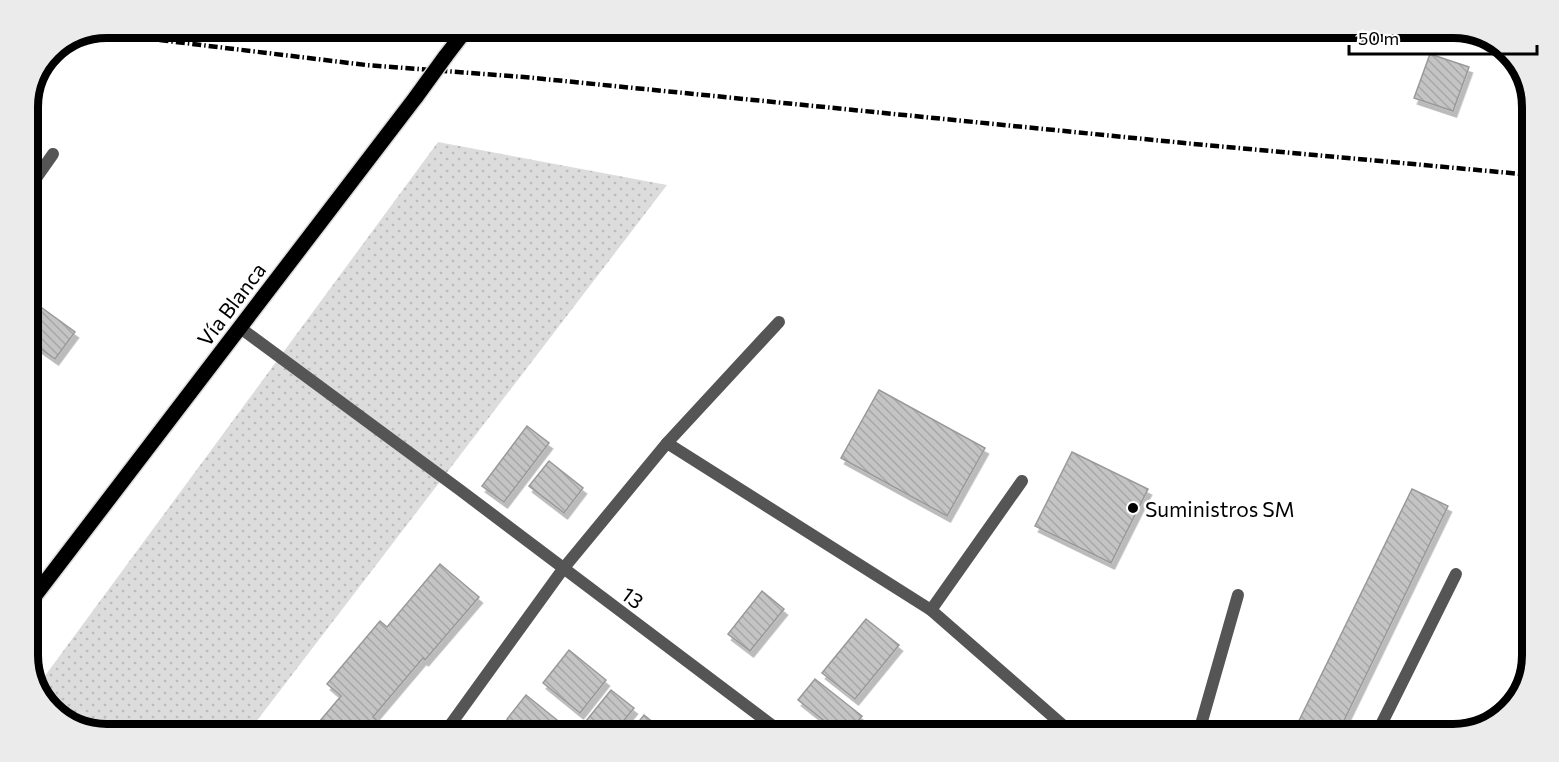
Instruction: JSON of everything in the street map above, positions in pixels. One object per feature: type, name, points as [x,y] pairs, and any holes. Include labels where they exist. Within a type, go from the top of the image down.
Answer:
[{"type":"main road","name":"Vía Blanca","points":[[38,592],[460,38]]},
{"type":"street","points":[[38,175],[53,154]]},
{"type":"street","points":[[451,724],[563,569],[668,443],[779,322]]},
{"type":"street","name":"13","points":[[239,327],[770,724]]},
{"type":"street","points":[[668,443],[931,610],[1061,724]]},
{"type":"street","points":[[931,610],[1022,481]]},
{"type":"street","points":[[1381,724],[1456,574]]},
{"type":"street","points":[[1201,724],[1238,596]]},
{"type":"shaded area","points":[[438,142],[667,185],[254,724],[97,724],[68,713],[49,694],[42,680]]},
{"type":"building","points":[[1430,54],[1469,67],[1453,111],[1414,98]]},
{"type":"building","points":[[38,305],[75,332],[55,359],[38,347]]},
{"type":"building","points":[[879,390],[985,448],[947,516],[841,458]]},
{"type":"building","points":[[527,426],[549,443],[504,502],[482,486]]},
{"type":"building","points":[[1072,452],[1148,489],[1111,563],[1035,526]]},
{"type":"building","points":[[549,461],[583,488],[564,513],[529,486]]},
{"type":"building","points":[[1412,489],[1448,506],[1342,724],[1297,724]]},
{"type":"building","points":[[440,564],[479,597],[373,717],[381,724],[317,724],[341,696],[327,684],[380,621],[387,627]]},
{"type":"building","points":[[762,591],[784,609],[750,651],[728,634]]},
{"type":"building","points":[[866,619],[899,645],[855,699],[822,673]]},
{"type":"building","points":[[569,650],[606,680],[580,713],[543,683]]},
{"type":"building","points":[[815,679],[862,716],[856,724],[828,724],[798,700]]},
{"type":"building","points":[[611,690],[634,708],[621,724],[584,724]]},
{"type":"building","points":[[526,695],[562,724],[514,724],[507,719]]},
{"type":"building","points":[[644,715],[655,724],[637,724]]},
{"type":"railway","points":[[143,38],[366,65],[524,77],[1521,174]]},
{"type":"place","name":"Suministros SM","points":[[1133,508]]}]
